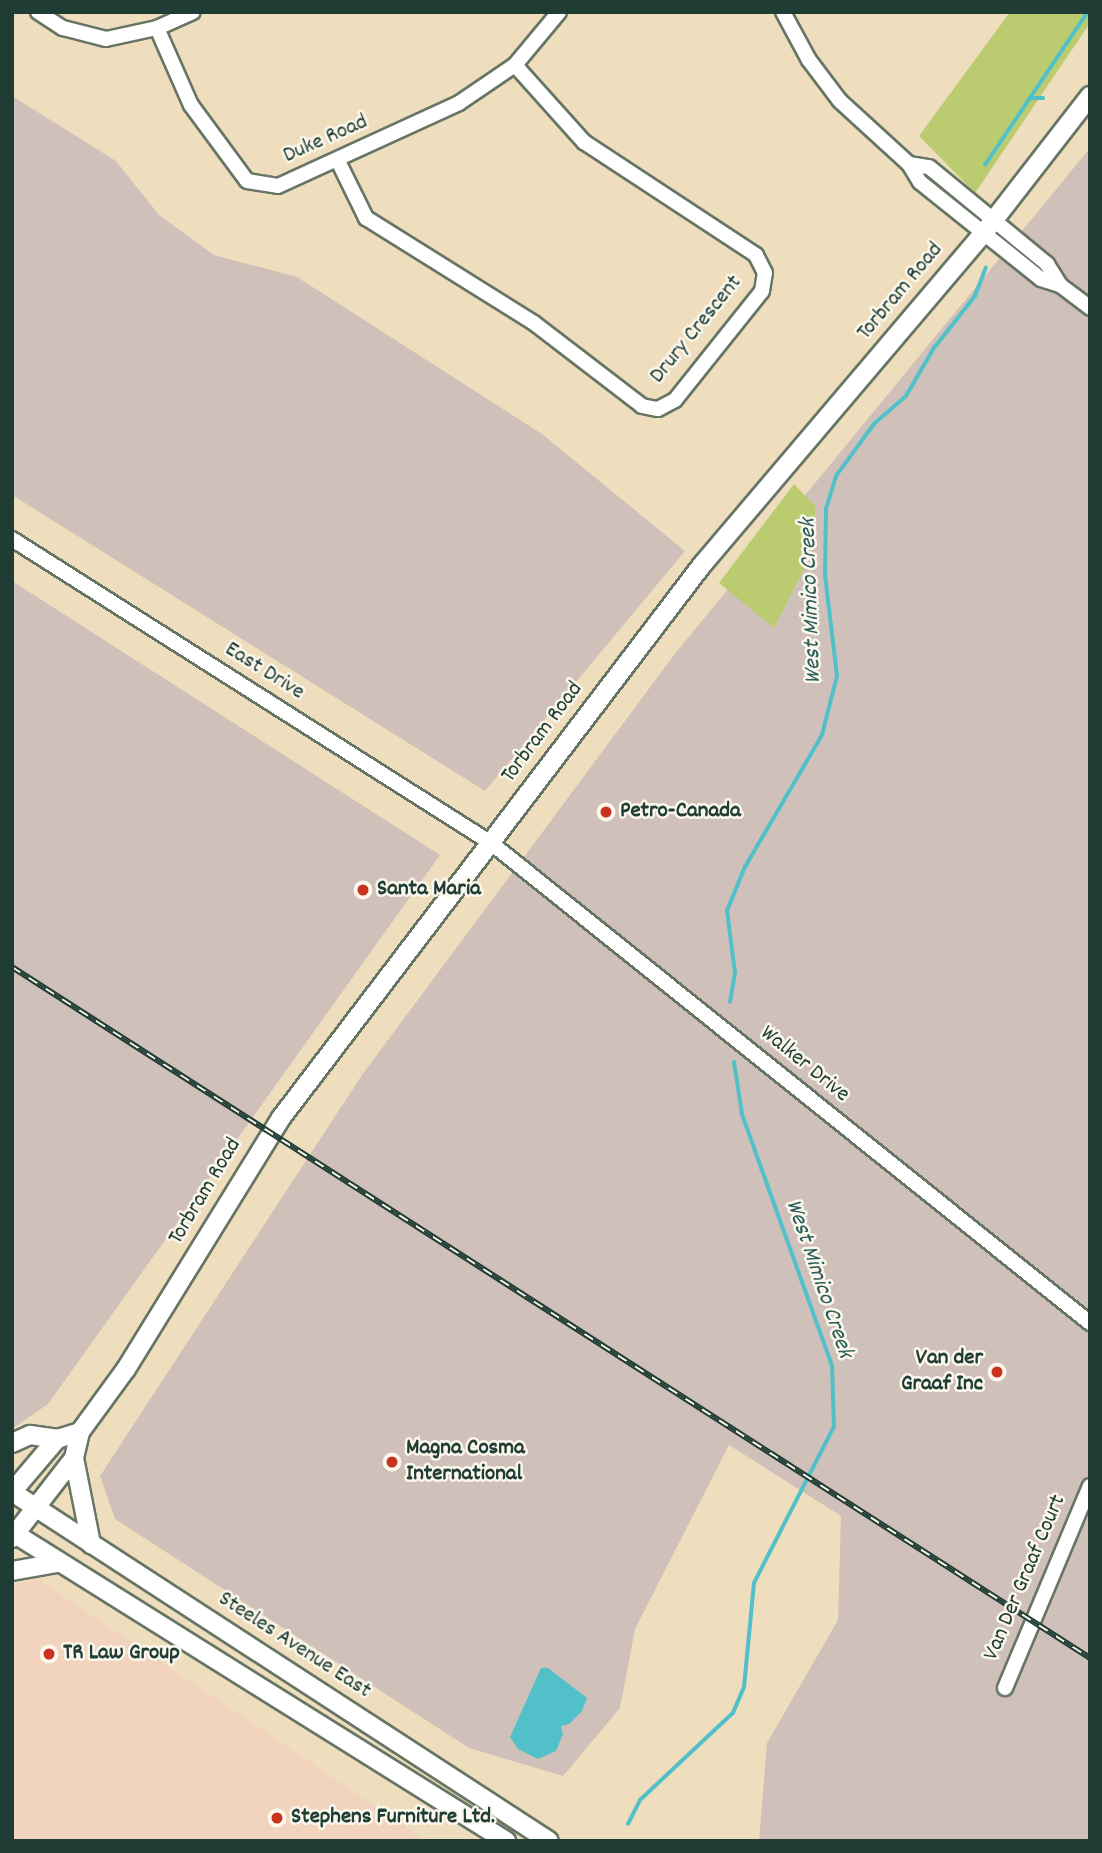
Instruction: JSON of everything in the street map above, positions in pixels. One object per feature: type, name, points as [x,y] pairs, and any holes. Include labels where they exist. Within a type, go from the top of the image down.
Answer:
[{"type":"main road","name":"Torbram Road","points":[[13,1535],[74,1458],[80,1432],[126,1369],[281,1118],[702,565],[988,227],[1090,96]]},
{"type":"main road","points":[[12,1443],[30,1434],[57,1438],[80,1432]]},
{"type":"main road","points":[[12,1492],[57,1438]]},
{"type":"main road","points":[[74,1458],[91,1544]]},
{"type":"main road","name":"Steeles Avenue East","points":[[12,1492],[549,1841]]},
{"type":"main road","points":[[13,1535],[506,1841]]},
{"type":"main road","points":[[12,1571],[57,1563]]},
{"type":"street","points":[[38,12],[63,28],[106,39],[157,29],[193,12]]},
{"type":"street","name":"Duke Road","points":[[157,29],[191,105],[247,181],[278,186],[338,161],[459,103],[515,65],[559,12]]},
{"type":"street","points":[[783,12],[809,60],[840,101],[909,164],[929,167],[988,227],[1047,264],[1060,285],[1090,308]]},
{"type":"street","name":"Drury Crescent","points":[[338,161],[366,219],[534,323],[642,406],[658,410],[675,400],[762,291],[765,273],[756,255],[584,142],[515,65]]},
{"type":"street","name":"East Drive","points":[[12,539],[491,843]]},
{"type":"street","name":"Walker Drive","points":[[491,843],[1090,1323]]},
{"type":"street","name":"Van Der Graaf Court","points":[[1005,1688],[1090,1486]]},
{"type":"shaded area","points":[[12,96],[116,161],[159,215],[214,255],[297,277],[542,434],[685,551],[485,791],[12,495]]},
{"type":"shaded area","points":[[1090,148],[1090,1841],[759,1841],[767,1743],[838,1620],[841,1516],[729,1445],[635,1629],[620,1708],[563,1776],[469,1748],[115,1519],[100,1476],[362,1075],[674,655]]},
{"type":"shaded area","points":[[12,581],[440,855],[48,1404],[12,1429]]},
{"type":"shaded area","points":[[37,1578],[427,1841],[12,1841],[12,1585]]},
{"type":"green space","points":[[1010,12],[1090,12],[1090,23],[975,193],[919,136]]},
{"type":"green space","points":[[794,484],[816,507],[807,563],[774,628],[719,583]]},
{"type":"water","points":[[541,1668],[548,1668],[587,1698],[582,1711],[569,1724],[561,1726],[563,1734],[556,1751],[538,1759],[518,1749],[510,1737]]},
{"type":"waterway","name":"West Mimico Creek","points":[[985,165],[1088,12]]},
{"type":"waterway","points":[[1032,98],[1043,98]]},
{"type":"waterway","name":"West Mimico Creek","points":[[730,1002],[735,973],[727,911],[745,867],[822,735],[837,676],[825,575],[826,509],[836,476],[875,423],[906,396],[934,348],[975,296],[986,268]]},
{"type":"waterway","name":"West Mimico Creek","points":[[628,1824],[640,1800],[733,1713],[744,1687],[754,1583],[834,1427],[832,1366],[742,1114],[734,1063]]},
{"type":"railway","points":[[12,967],[1090,1658]]},
{"type":"place","name":"Petro-Canada","points":[[606,812]]},
{"type":"place","name":"Santa Maria","points":[[363,890]]},
{"type":"place","name":"Van der Graaf Inc","points":[[997,1372]]},
{"type":"place","name":"Magna Cosma International","points":[[392,1462]]},
{"type":"place","name":"TR Law Group","points":[[49,1654]]},
{"type":"place","name":"Stephens Furniture Ltd.","points":[[277,1818]]}]
